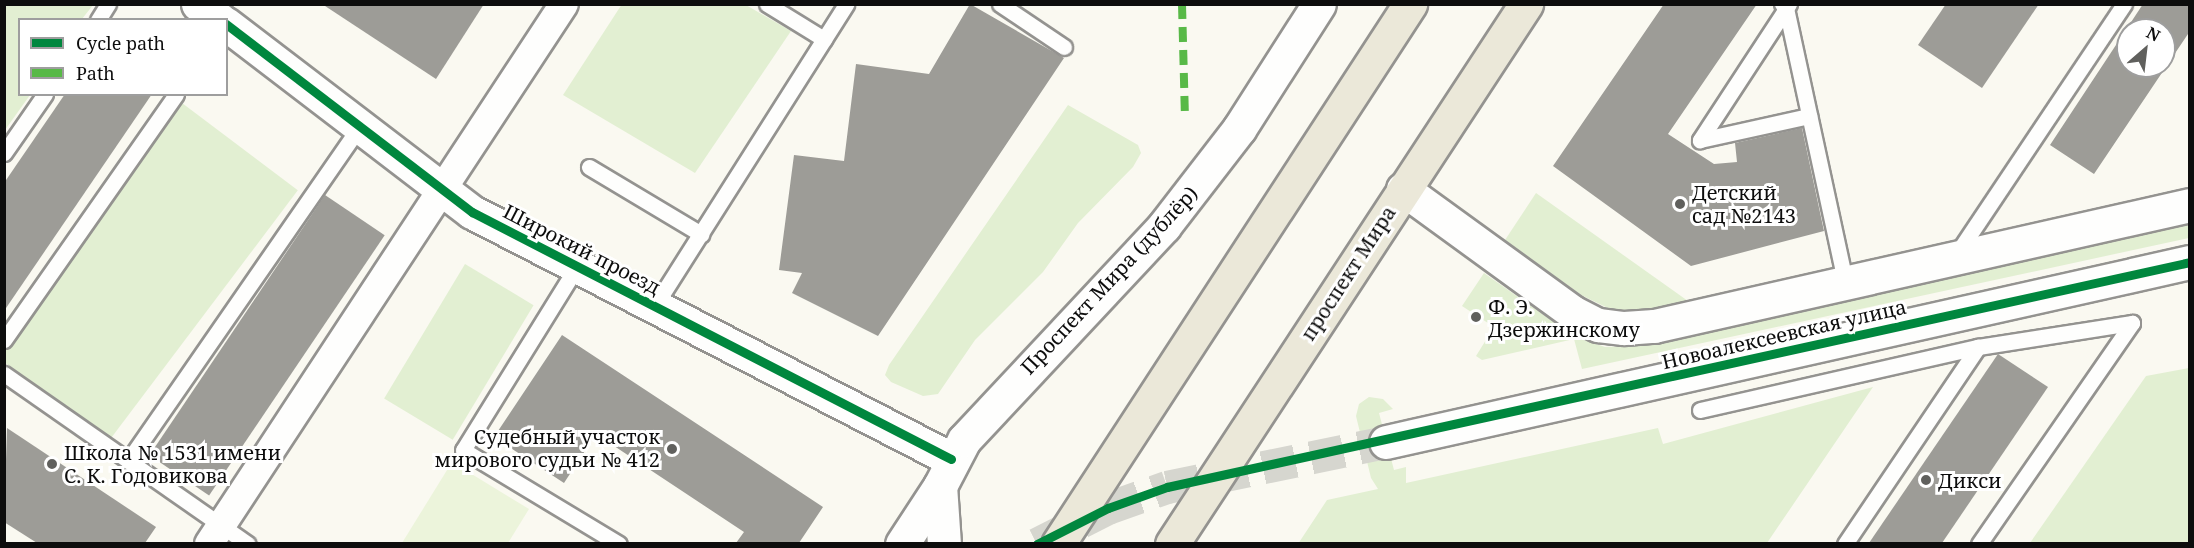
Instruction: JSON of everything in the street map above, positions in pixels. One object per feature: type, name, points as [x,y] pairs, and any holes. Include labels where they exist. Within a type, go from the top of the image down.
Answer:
[{"type":"main road","points":[[1058,543],[1410,4]]},
{"type":"main road","name":"проспект Мира","points":[[1172,543],[1402,189],[1526,4]]},
{"type":"street","points":[[198,4],[217,18]]},
{"type":"street","points":[[214,535],[564,4]]},
{"type":"street","name":"Проспект Мира (дублёр)","points":[[902,543],[945,472],[978,424],[1164,226],[1204,177],[1319,4]]},
{"type":"street","name":"Широкий проезд","points":[[228,26],[471,212],[654,307],[945,472]]},
{"type":"street","points":[[1402,189],[1558,303],[1598,325],[1645,327],[2190,205]]},
{"type":"street","name":"Новоалексеевская улица","points":[[1386,441],[2190,262]]},
{"type":"street","points":[[944,543],[945,472]]},
{"type":"lane","points":[[99,18],[108,4]]},
{"type":"lane","points":[[767,4],[824,39]]},
{"type":"lane","points":[[654,307],[846,4]]},
{"type":"lane","points":[[1000,4],[1064,46]]},
{"type":"lane","points":[[1954,258],[2124,4]]},
{"type":"lane","points":[[1786,6],[1700,140],[1809,116]]},
{"type":"lane","points":[[1786,6],[1845,282]]},
{"type":"lane","points":[[4,153],[44,96]]},
{"type":"lane","points":[[4,340],[175,96]]},
{"type":"lane","points":[[128,461],[359,127]]},
{"type":"lane","points":[[589,167],[701,234]]},
{"type":"lane","points":[[576,268],[463,450],[619,543]]},
{"type":"lane","points":[[1700,410],[1978,347],[2132,323],[1979,543]]},
{"type":"lane","points":[[1845,543],[1978,347]]},
{"type":"lane","points":[[4,374],[128,461],[214,535],[249,543]]},
{"type":"green space","points":[[5,4],[93,5],[83,18],[18,18],[18,96],[29,96],[5,130]]},
{"type":"green space","points":[[622,4],[746,5],[791,31],[695,173],[563,95]]},
{"type":"green space","points":[[182,103],[298,190],[109,441],[4,362],[4,339]]},
{"type":"green space","points":[[1068,105],[1138,145],[1141,153],[1133,167],[1078,223],[1043,272],[975,340],[938,394],[923,396],[891,382],[885,375],[889,365]]},
{"type":"green space","points":[[1536,193],[1688,301],[1637,312],[1614,311],[1581,295],[1505,240]]},
{"type":"green space","points":[[2189,225],[2189,238],[1582,369],[1574,339],[1482,360],[1476,356],[1494,327],[1462,306],[1484,273],[1575,337],[1605,347],[1636,346]]},
{"type":"green space","points":[[465,264],[534,305],[453,440],[384,399]]},
{"type":"green space","points":[[2189,368],[2189,543],[2030,543],[2146,376]]},
{"type":"green space","points":[[1873,387],[1767,543],[1298,544],[1327,500],[1378,489],[1371,478],[1356,416],[1359,404],[1369,397],[1383,399],[1393,409],[1379,413],[1394,470],[1406,467],[1406,483],[1658,428],[1663,444]]},
{"type":"green space","points":[[452,462],[529,509],[508,543],[402,543]]},
{"type":"building","points":[[322,4],[484,4],[436,79]]},
{"type":"building","points":[[970,4],[1064,58],[878,336],[792,293],[802,273],[779,270],[794,155],[844,161],[856,64],[929,74]]},
{"type":"building","points":[[1664,4],[1757,4],[1668,134],[1714,164],[1737,162],[1735,143],[1802,128],[1824,231],[1691,266],[1553,166]]},
{"type":"building","points":[[1946,4],[2039,4],[1982,88],[1918,45]]},
{"type":"building","points":[[2143,4],[2190,4],[2190,31],[2176,52],[2176,18],[2134,18]]},
{"type":"building","points":[[2116,45],[2116,78],[2158,78],[2094,174],[2050,145]]},
{"type":"building","points":[[64,96],[151,96],[4,311],[4,183]]},
{"type":"building","points":[[325,195],[385,235],[209,496],[149,455]]},
{"type":"building","points":[[562,335],[823,507],[799,543],[736,543],[744,532],[596,434],[564,483],[494,437]]},
{"type":"building","points":[[1998,354],[2048,387],[1942,543],[1869,543]]},
{"type":"building","name":"Школа № 1531 имени С. К. Годовикова","points":[[7,428],[156,527],[145,543],[37,543],[4,522]]},
{"type":"tunnel","points":[[1037,544],[1108,508],[1167,487],[1386,442]]},
{"type":"marked path","points":[[1182,4],[1185,116]]},
{"type":"cycle path","points":[[228,26],[472,212],[951,459]]},
{"type":"cycle path","points":[[1037,544],[1108,508],[1167,487],[2190,262]]},
{"type":"place","name":"Детский сад №2143","points":[[1680,204]]},
{"type":"place","name":"Ф. Э. Дзержинскому","points":[[1476,317]]},
{"type":"place","name":"Судебный участок мирового судьи № 412","points":[[672,449]]},
{"type":"place","name":"Школа № 1531 имени С. К. Годовикова","points":[[52,464]]},
{"type":"place","name":"Дикси","points":[[1926,480]]}]
